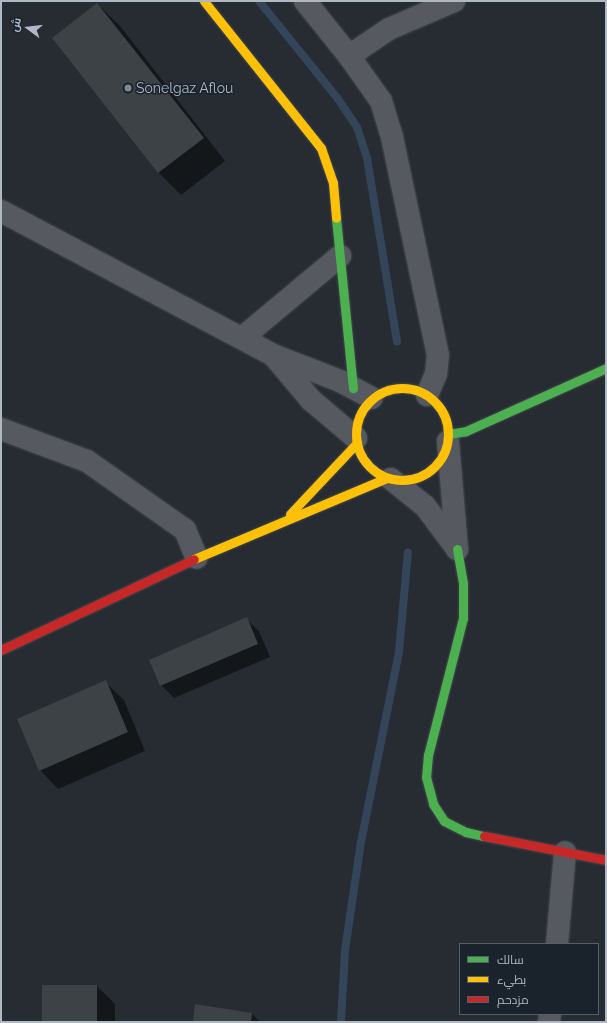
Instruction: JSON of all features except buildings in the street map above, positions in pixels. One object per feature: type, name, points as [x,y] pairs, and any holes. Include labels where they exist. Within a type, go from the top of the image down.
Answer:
[{"type":"street","points":[[204,1],[321,148],[333,182],[353,388]]},
{"type":"street","points":[[305,1],[349,56],[381,101],[392,137],[438,355],[436,374],[427,395]]},
{"type":"street","points":[[349,56],[389,29],[454,1]]},
{"type":"street","points":[[1,211],[273,355],[353,388],[372,398]]},
{"type":"street","points":[[242,338],[340,256]]},
{"type":"street","points":[[273,355],[311,400],[356,440],[367,464],[389,478],[424,506],[457,549]]},
{"type":"street","points":[[448,438],[606,368]]},
{"type":"street","points":[[286,519],[356,440],[357,423],[363,409],[372,398],[382,391],[405,387],[427,395],[442,412],[448,438],[457,549],[463,582],[462,618],[428,755],[426,778],[433,804],[444,821],[466,832],[606,860]]},
{"type":"street","points":[[1,430],[87,461],[185,530],[197,558]]},
{"type":"street","points":[[1,650],[197,558],[286,519],[389,478],[406,480],[421,476],[434,467],[443,456],[448,438]]},
{"type":"street","points":[[557,943],[565,852]]},
{"type":"waterway","points":[[259,1],[338,99],[357,127],[367,158],[397,342]]},
{"type":"waterway","points":[[341,1022],[345,950],[361,842],[399,652],[408,552]]},
{"type":"traffic: fast","points":[[336,218],[353,388]]},
{"type":"traffic: fast","points":[[448,434],[466,431],[606,368]]},
{"type":"traffic: fast","points":[[457,549],[463,583],[463,618],[428,755],[426,777],[433,804],[444,821],[466,832],[484,836]]},
{"type":"traffic: slow","points":[[204,1],[321,148],[333,183],[336,218]]},
{"type":"traffic: slow","points":[[402,388],[420,391],[435,401],[445,416],[448,434],[445,452],[435,467],[420,477],[402,480],[384,477],[369,467],[359,452],[356,434],[359,416],[369,401],[384,391],[402,388]]},
{"type":"traffic: slow","points":[[290,514],[357,443]]},
{"type":"traffic: slow","points":[[194,559],[387,478]]},
{"type":"traffic: jam","points":[[1,650],[194,559]]},
{"type":"traffic: jam","points":[[484,836],[606,860]]},
{"type":"place","name":"Sonelgaz Aflou","points":[[128,88]]}]
